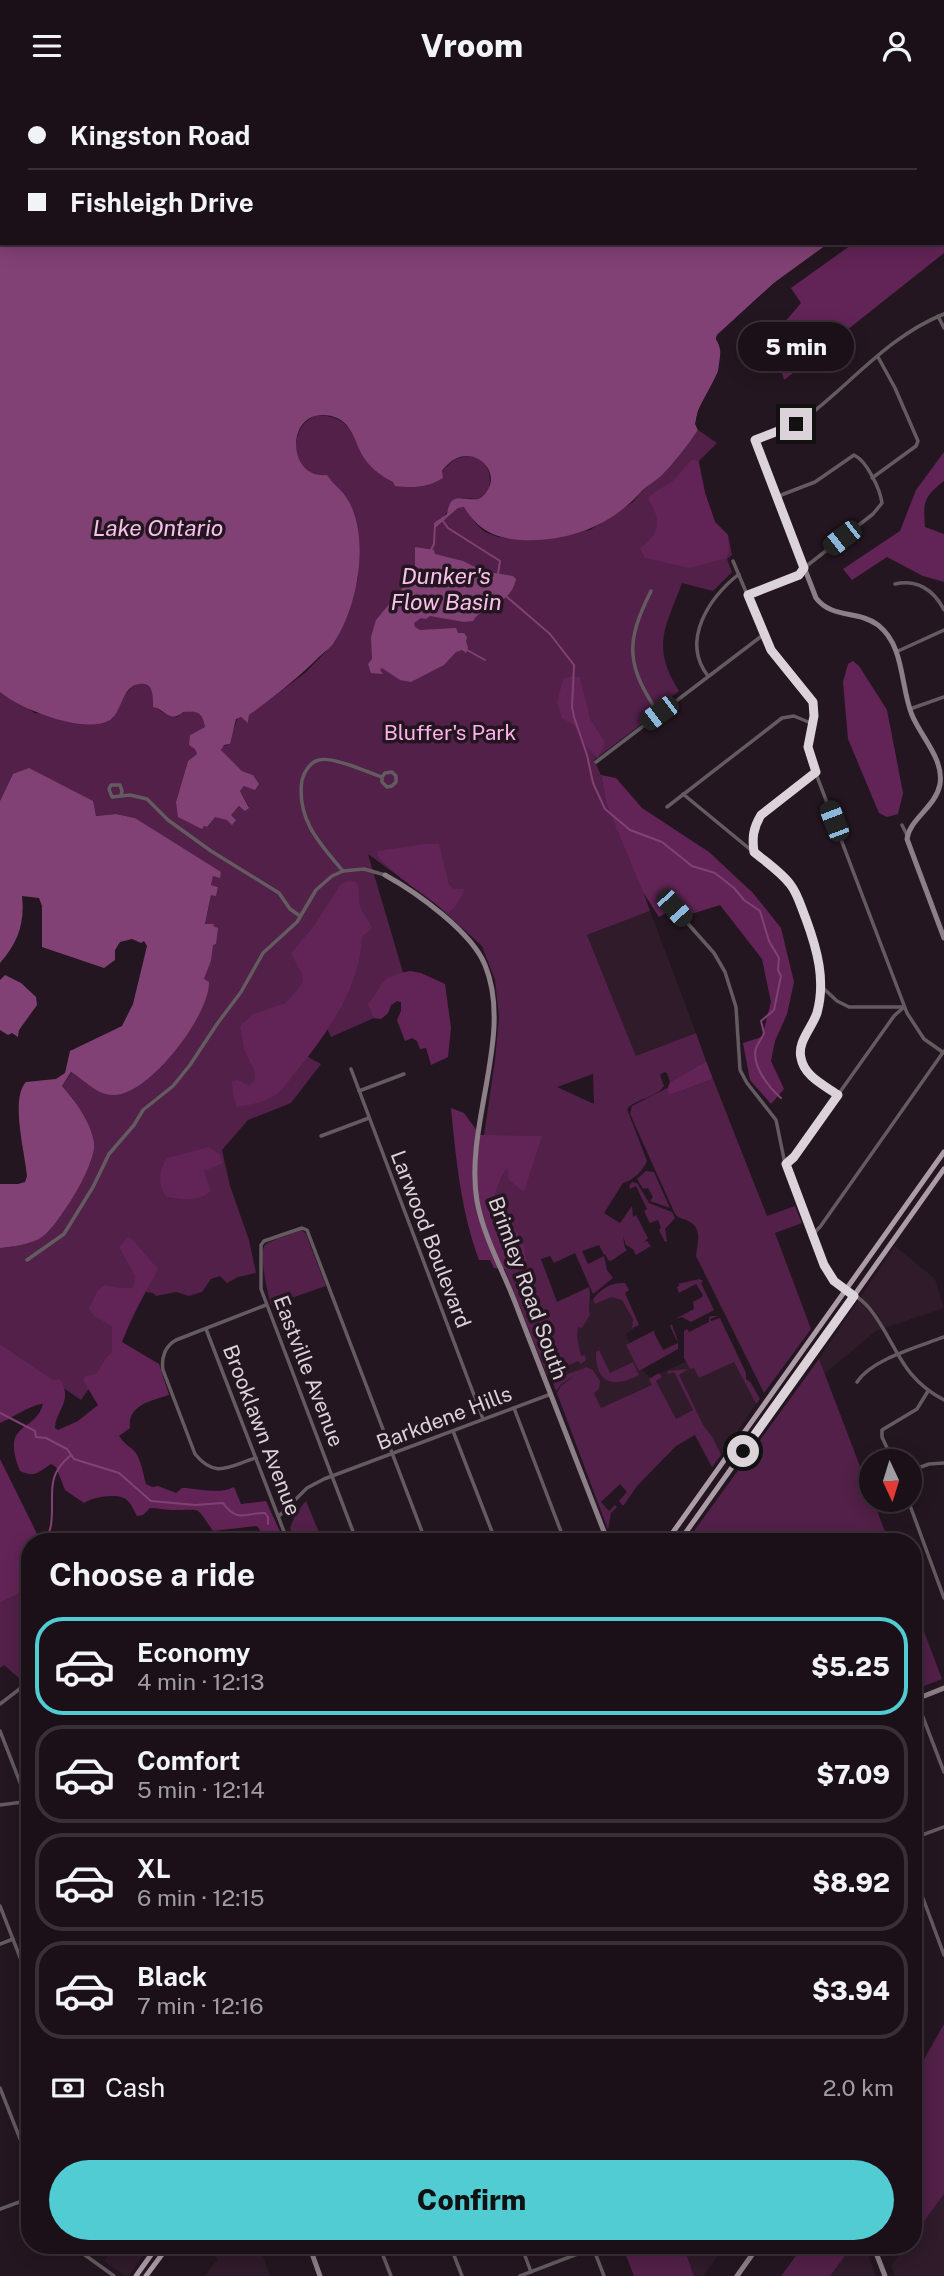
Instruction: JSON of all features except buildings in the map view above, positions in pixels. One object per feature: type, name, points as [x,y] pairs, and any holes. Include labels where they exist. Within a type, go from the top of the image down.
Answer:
[{"type":"main road","points":[[672,1533],[944,1152]]},
{"type":"main road","points":[[685,1533],[944,1169]]},
{"type":"main road","points":[[136,2276],[152,2254]]},
{"type":"main road","points":[[146,2276],[162,2254]]},
{"type":"street","points":[[907,835],[934,800],[941,776],[937,761],[910,709],[896,652],[888,636],[874,622],[835,613],[820,603],[812,591],[755,440],[803,420],[909,331],[944,314]]},
{"type":"street","points":[[938,316],[944,328]]},
{"type":"street","points":[[872,478],[916,446],[918,441],[878,357]]},
{"type":"street","points":[[748,595],[799,575],[882,503],[861,459],[854,455],[815,482],[775,497]]},
{"type":"street","points":[[733,562],[771,650],[813,702],[813,724],[808,747],[816,772],[904,1007],[915,1030],[929,1044],[943,1052],[813,1234]]},
{"type":"street","points":[[708,676],[702,668],[698,651],[702,621],[710,601],[739,574]]},
{"type":"street","points":[[895,585],[907,582],[923,587],[935,596],[944,610]]},
{"type":"street","points":[[651,591],[636,624],[632,642],[641,687],[659,713]]},
{"type":"street","points":[[896,652],[944,630]]},
{"type":"street","points":[[596,762],[763,635]]},
{"type":"street","points":[[910,709],[944,697]]},
{"type":"street","points":[[667,807],[782,719],[794,716],[813,724]]},
{"type":"street","points":[[343,871],[310,829],[303,813],[303,777],[310,764],[320,759],[382,777]]},
{"type":"street","points":[[392,772],[396,776],[396,782],[387,786],[382,782],[382,777],[385,773],[392,772]]},
{"type":"street","points":[[754,852],[753,831],[761,815],[816,772]]},
{"type":"street","points":[[683,794],[785,878],[798,897],[817,953],[821,986],[816,1014],[803,1042],[801,1058],[810,1076],[838,1095]]},
{"type":"street","points":[[121,795],[143,797],[152,802],[168,820],[211,851],[279,893],[290,909],[301,916]]},
{"type":"street","points":[[902,825],[944,938]]},
{"type":"street","points":[[27,1260],[64,1234],[89,1195],[109,1154],[148,1104],[181,1078],[241,992],[263,953],[293,927],[316,890],[332,876],[343,871],[364,869],[384,874]]},
{"type":"street","name":"Brimley Road South","points":[[384,874],[469,938],[481,956],[488,974],[493,1004],[493,1033],[475,1166],[477,1201],[486,1232],[605,1533]]},
{"type":"street","points":[[670,900],[714,953],[725,972],[736,1007],[740,1070],[776,1120],[786,1164],[827,1270],[834,1281],[871,1310],[911,1376],[928,1391],[944,1400]]},
{"type":"street","points":[[821,986],[837,1001],[849,1007],[904,1007]]},
{"type":"street","points":[[786,1164],[794,1157],[894,1016],[904,1007]]},
{"type":"street","name":"Larwood Boulevard","points":[[351,1069],[483,1419]]},
{"type":"street","points":[[359,1091],[404,1074]]},
{"type":"street","points":[[321,1136],[369,1118]]},
{"type":"street","name":"Eastville Avenue","points":[[354,1533],[267,1305],[260,1282],[261,1245],[264,1241],[305,1229],[392,1454]]},
{"type":"street","points":[[256,1458],[229,1468],[211,1468],[195,1454],[162,1362],[171,1343],[267,1305]]},
{"type":"street","name":"Brooklawn Avenue","points":[[206,1329],[285,1533]]},
{"type":"street","points":[[857,1383],[862,1376],[897,1355],[944,1337]]},
{"type":"street","points":[[888,1449],[882,1430],[917,1409],[928,1391]]},
{"type":"street","name":"Barkdene Hills","points":[[279,1516],[307,1488],[332,1476],[551,1394]]},
{"type":"street","points":[[514,1408],[562,1533]]},
{"type":"street","points":[[453,1431],[493,1533]]},
{"type":"street","points":[[392,1454],[423,1533]]},
{"type":"street","points":[[922,1467],[944,1463]]},
{"type":"street","points":[[912,1512],[920,1533]]},
{"type":"street","points":[[922,1538],[944,1598]]},
{"type":"street","points":[[0,1704],[21,1688]]},
{"type":"street","points":[[922,1697],[944,1688]]},
{"type":"street","points":[[922,1717],[944,1772]]},
{"type":"street","points":[[0,1731],[21,1784]]},
{"type":"street","points":[[0,1805],[21,1802]]},
{"type":"street","points":[[922,1835],[944,1827]]},
{"type":"street","points":[[922,1896],[944,1955]]},
{"type":"street","points":[[0,1906],[21,1960]]},
{"type":"street","points":[[0,1944],[13,1939]]},
{"type":"street","points":[[0,2088],[21,2141]]},
{"type":"street","points":[[0,2209],[21,2201]]},
{"type":"street","points":[[83,2254],[114,2276]]},
{"type":"street","points":[[312,2254],[320,2276]]},
{"type":"street","points":[[382,2254],[391,2276]]},
{"type":"street","points":[[453,2254],[461,2276]]},
{"type":"street","points":[[524,2254],[531,2272]]},
{"type":"street","points":[[520,2276],[576,2254]]},
{"type":"street","points":[[596,2254],[604,2276]]},
{"type":"street","points":[[737,2276],[753,2254]]},
{"type":"street","points":[[876,2254],[885,2276]]},
{"type":"shaded area","points":[[851,245],[944,245],[944,253],[784,380],[772,337],[801,303],[791,288]]},
{"type":"shaded area","points":[[944,452],[944,481],[926,500],[924,511],[925,527],[944,534],[944,582],[923,576],[887,557],[852,580],[843,569],[900,531],[916,490]]},
{"type":"shaded area","points":[[692,460],[698,461],[715,522],[728,535],[729,551],[726,558],[690,568],[645,558],[640,548],[652,537],[657,526],[648,499],[673,481]]},
{"type":"shaded area","points":[[853,661],[887,710],[903,793],[898,814],[887,817],[879,813],[848,739],[843,682],[848,664]]},
{"type":"shaded area","points":[[580,677],[590,719],[605,742],[598,758],[585,745],[574,725],[562,718],[557,702],[563,679]]},
{"type":"shaded area","points":[[601,775],[616,778],[642,808],[709,852],[753,893],[781,928],[794,982],[787,1014],[775,1041],[771,1061],[784,1089],[771,1104],[750,1080],[743,1043],[762,1037],[771,1002],[762,959],[720,905],[688,915],[674,908],[659,917],[643,892],[606,803]]},
{"type":"shaded area","points":[[439,844],[449,885],[454,889],[465,889],[455,907],[448,913],[401,878],[377,855],[378,851]]},
{"type":"shaded area","points":[[348,881],[358,885],[359,903],[372,928],[362,937],[356,973],[341,1007],[321,1039],[281,1090],[264,1101],[237,1107],[232,1081],[238,1080],[249,1086],[255,1080],[255,1072],[244,1049],[240,1026],[253,1014],[286,1003],[303,982],[302,974],[291,953],[314,926],[341,884]]},
{"type":"shaded area","points":[[650,911],[696,1033],[636,1057],[587,935]]},
{"type":"shaded area","points":[[410,971],[445,984],[451,1028],[448,1057],[431,1065],[426,1048],[420,1049],[417,1041],[412,1038],[405,1041],[397,1020],[401,1002],[397,1001],[391,1005],[388,1013],[381,1019],[374,1018],[368,1004],[387,978]]},
{"type":"shaded area","points":[[706,1061],[713,1079],[670,1095],[667,1090],[670,1082]]},
{"type":"shaded area","points":[[451,1108],[464,1113],[480,1135],[542,1136],[524,1192],[509,1180],[507,1168],[494,1197],[496,1220],[500,1226],[513,1227],[521,1239],[526,1258],[526,1263],[522,1265],[498,1269],[494,1268],[490,1260],[479,1260],[457,1166]]},
{"type":"shaded area","points":[[209,1147],[219,1154],[223,1163],[204,1171],[211,1191],[196,1198],[167,1197],[160,1178],[167,1158]]},
{"type":"shaded area","points":[[128,1237],[158,1269],[122,1342],[159,1364],[169,1395],[136,1409],[130,1420],[130,1428],[119,1436],[135,1452],[146,1484],[176,1493],[182,1488],[216,1491],[234,1487],[241,1504],[266,1501],[281,1533],[262,1533],[257,1526],[213,1531],[200,1513],[194,1510],[150,1508],[143,1515],[137,1516],[124,1498],[100,1497],[84,1503],[65,1490],[56,1467],[51,1464],[33,1474],[20,1471],[15,1455],[16,1435],[33,1420],[43,1404],[0,1423],[0,1344],[53,1380],[60,1379],[65,1400],[56,1422],[55,1428],[58,1430],[78,1421],[98,1405],[84,1382],[84,1377],[97,1373],[112,1352],[112,1326],[94,1316],[89,1309],[98,1290],[105,1285],[133,1288],[135,1276],[119,1247]]},
{"type":"shaded area","points":[[895,1246],[935,1279],[944,1308],[876,1331],[824,1374],[819,1359]]},
{"type":"shaded area","points":[[621,1288],[639,1325],[626,1334],[642,1370],[650,1378],[725,1344],[756,1404],[712,1468],[691,1428],[593,1478],[549,1374],[561,1312]]},
{"type":"shaded area","points":[[0,1459],[37,1533],[21,1533],[21,1593],[0,1603]]},
{"type":"shaded area","points":[[944,2194],[944,2276],[895,2276],[891,2266],[900,2254],[922,2254],[922,2224]]},
{"type":"shaded area","points":[[109,2254],[144,2254],[129,2276],[104,2261]]},
{"type":"shaded area","points":[[215,2254],[262,2254],[270,2276],[205,2276],[217,2260]]},
{"type":"shaded area","points":[[686,2254],[719,2254],[703,2276],[694,2276]]},
{"type":"shaded area","points":[[846,2254],[867,2254],[876,2276],[830,2276]]},
{"type":"green space","name":"Bluffer's Park","points":[[318,415],[336,418],[342,422],[367,461],[393,482],[442,472],[458,458],[475,457],[487,468],[490,477],[489,489],[479,499],[457,498],[438,525],[458,508],[465,507],[485,532],[498,537],[533,540],[590,530],[633,502],[674,462],[698,430],[717,443],[699,461],[705,493],[715,522],[728,535],[732,555],[727,559],[732,572],[713,591],[682,583],[666,626],[663,649],[665,662],[679,691],[653,711],[651,717],[594,760],[601,775],[606,803],[635,868],[650,911],[587,935],[636,1056],[696,1033],[706,1061],[670,1082],[664,1072],[660,1075],[664,1086],[661,1090],[627,1109],[647,1161],[637,1175],[623,1183],[604,1213],[620,1223],[632,1206],[633,1217],[636,1215],[648,1238],[643,1243],[647,1241],[651,1246],[636,1255],[633,1249],[626,1245],[623,1236],[627,1250],[611,1261],[599,1245],[582,1251],[588,1264],[604,1256],[607,1270],[613,1278],[593,1294],[575,1253],[554,1263],[550,1256],[541,1259],[557,1302],[589,1287],[590,1294],[590,1315],[582,1328],[578,1327],[577,1337],[581,1356],[585,1355],[586,1360],[561,1369],[561,1372],[547,1375],[482,1213],[477,1184],[499,1017],[495,980],[482,946],[430,899],[368,854],[412,1003],[402,1006],[401,1002],[397,1001],[381,1019],[374,1018],[331,1037],[320,1013],[297,1051],[321,1064],[291,1103],[248,1120],[222,1150],[256,1273],[227,1283],[220,1276],[211,1279],[202,1292],[189,1296],[176,1292],[156,1296],[145,1292],[121,1342],[81,1400],[0,1344],[0,1248],[19,1245],[48,1231],[67,1207],[91,1162],[73,1099],[62,1086],[72,1072],[204,979],[211,961],[213,924],[205,925],[211,895],[216,895],[218,887],[211,885],[213,876],[221,873],[135,818],[116,814],[96,816],[94,811],[13,774],[0,801],[0,692],[34,713],[112,719],[132,687],[143,683],[151,689],[156,706],[161,711],[177,717],[183,712],[196,712],[204,722],[205,727],[190,735],[197,754],[188,761],[176,802],[193,823],[207,827],[215,816],[236,820],[230,815],[240,806],[249,807],[240,791],[253,775],[242,771],[222,752],[222,746],[228,745],[238,717],[248,723],[249,715],[305,673],[335,642],[358,577],[348,499],[327,476],[315,475],[299,461],[297,439],[300,429]],"holes":[[[593,1074],[594,1104],[557,1087]]]},
{"type":"green space","points":[[713,1079],[767,1216],[795,1206],[802,1223],[775,1233],[811,1329],[764,1393],[696,1256],[697,1229],[675,1214],[630,1114],[632,1106],[667,1088],[670,1095]]},
{"type":"green space","points":[[646,1171],[654,1172],[670,1208],[650,1201],[653,1197],[648,1188],[643,1189],[637,1179]]},
{"type":"green space","points":[[632,1182],[637,1183],[649,1203],[672,1212],[675,1218],[665,1229],[667,1241],[665,1242],[659,1230],[661,1228],[658,1220],[650,1223],[644,1211],[647,1209],[636,1186],[630,1189]]},
{"type":"green space","points":[[302,1230],[306,1234],[326,1286],[271,1305],[264,1274],[263,1249],[272,1241]]},
{"type":"green space","points":[[699,1279],[703,1281],[701,1283],[714,1310],[691,1322],[682,1317],[675,1319],[694,1309],[693,1302],[703,1295],[696,1284],[679,1293],[678,1284]]},
{"type":"green space","points":[[625,1283],[629,1290],[625,1293],[639,1325],[632,1328],[633,1319],[622,1300],[611,1297],[595,1304],[593,1299],[607,1287]]},
{"type":"green space","points":[[718,1316],[710,1319],[711,1321],[720,1318],[746,1373],[746,1379],[760,1399],[756,1404],[734,1362],[699,1378],[684,1358],[684,1331],[687,1329],[689,1332],[709,1322],[709,1317]]},
{"type":"green space","points":[[655,1330],[663,1350],[678,1343],[678,1349],[639,1371],[626,1345]]},
{"type":"green space","points":[[599,1350],[610,1373],[633,1362],[639,1375],[621,1382],[602,1377],[596,1362],[596,1352]]},
{"type":"green space","points":[[819,1359],[859,1464],[859,1512],[878,1512],[886,1533],[693,1533]]},
{"type":"green space","points":[[586,1367],[593,1370],[600,1381],[599,1389],[594,1393],[601,1408],[652,1385],[649,1379],[659,1373],[662,1377],[656,1381],[676,1419],[693,1410],[674,1372],[668,1374],[667,1371],[688,1369],[679,1375],[721,1455],[712,1467],[695,1435],[676,1446],[637,1486],[624,1505],[619,1501],[627,1492],[620,1484],[601,1502],[609,1511],[615,1505],[617,1507],[611,1513],[608,1530],[557,1393],[561,1386],[575,1375],[561,1384],[556,1391],[552,1380],[584,1368],[577,1373]]},
{"type":"green space","points":[[306,1501],[319,1533],[292,1533],[290,1528],[296,1513]]},
{"type":"green space","points":[[21,1593],[20,1679],[4,1665],[0,1668],[0,1603]]},
{"type":"green space","points":[[922,1626],[942,1679],[922,1687]]},
{"type":"green space","points":[[944,2024],[944,2194],[922,2224],[922,2063]]},
{"type":"green space","points":[[625,2254],[686,2254],[694,2276],[634,2276]]},
{"type":"green space","points":[[797,2254],[846,2254],[830,2276],[781,2276]]},
{"type":"water","name":"Lake Ontario","points":[[0,245],[826,245],[774,283],[717,335],[720,364],[699,410],[696,420],[698,430],[661,476],[615,515],[586,530],[555,538],[511,539],[495,535],[481,527],[464,507],[458,508],[435,528],[434,523],[447,514],[454,499],[479,499],[488,490],[491,480],[489,470],[483,462],[464,456],[453,460],[442,471],[443,478],[431,484],[420,487],[395,486],[367,462],[344,422],[330,416],[309,418],[301,426],[296,448],[305,468],[314,474],[327,475],[346,497],[355,515],[360,552],[355,591],[343,626],[332,645],[294,680],[249,715],[248,723],[241,717],[236,719],[230,744],[224,745],[221,750],[242,771],[253,775],[259,784],[255,790],[244,786],[240,791],[249,808],[245,811],[239,806],[231,815],[236,820],[232,825],[227,820],[215,817],[202,829],[178,817],[176,802],[188,761],[197,754],[189,745],[190,735],[205,727],[198,713],[183,712],[175,717],[153,707],[152,691],[144,684],[129,689],[114,716],[99,724],[53,718],[22,706],[0,692]]},
{"type":"water","name":"Dunker's Flow Basin","points":[[415,547],[434,550],[435,554],[463,561],[483,571],[513,576],[516,579],[509,595],[484,610],[473,621],[430,616],[414,623],[420,630],[456,628],[458,633],[464,633],[467,637],[468,648],[466,653],[462,650],[456,652],[444,665],[411,682],[400,680],[382,668],[380,670],[383,674],[371,673],[368,664],[372,659],[371,637],[376,620],[406,584],[415,567]]},
{"type":"water","points":[[29,768],[93,801],[96,816],[116,814],[135,818],[221,872],[220,878],[213,876],[211,885],[218,887],[216,896],[211,895],[205,924],[214,924],[213,926],[218,928],[216,944],[213,945],[211,961],[204,979],[209,982],[207,997],[188,1033],[159,1069],[127,1092],[113,1095],[96,1090],[71,1072],[62,1086],[90,1127],[94,1143],[90,1164],[76,1193],[58,1220],[42,1237],[33,1242],[0,1248],[0,1184],[25,1182],[27,1176],[19,1113],[21,1090],[26,1082],[56,1079],[65,1073],[70,1051],[122,1026],[133,1004],[147,946],[144,941],[141,943],[132,939],[120,942],[115,950],[115,960],[104,968],[42,947],[42,906],[39,898],[22,896],[19,932],[0,963],[0,801],[13,774]]},
{"type":"water","points":[[5,975],[21,983],[36,997],[37,1005],[19,1030],[18,1037],[0,1030],[0,980]]},
{"type":"pier","points":[[826,245],[832,245],[776,285],[720,336],[725,347],[722,372],[701,408],[698,430],[695,424],[698,411],[718,372],[721,348],[716,339],[717,335],[774,283]]},
{"type":"waterway","points":[[443,521],[448,528],[500,561],[498,574]]},
{"type":"waterway","points":[[431,550],[435,525]]},
{"type":"waterway","points":[[507,597],[550,634],[574,665],[574,717],[593,783],[605,809],[630,830],[662,842],[692,866],[715,873],[760,911],[769,941],[779,958],[778,970],[781,976],[774,1010],[761,1021],[764,1033],[755,1055],[762,1076],[781,1098]]},
{"type":"waterway","points":[[467,650],[485,660]]},
{"type":"waterway","points":[[0,1413],[35,1431],[36,1437],[46,1438],[67,1449],[74,1459],[119,1473],[151,1501],[195,1505],[223,1503],[238,1515],[265,1513],[268,1524]]},
{"type":"waterway","points":[[49,1533],[54,1479],[70,1456]]},
{"type":"route","points":[[743,1451],[854,1296],[834,1281],[824,1265],[786,1164],[794,1157],[838,1095],[810,1076],[801,1058],[800,1049],[814,1021],[819,1001],[821,986],[817,953],[798,897],[785,878],[754,852],[752,839],[755,824],[761,815],[816,772],[808,747],[814,716],[813,702],[771,650],[748,595],[799,575],[804,568],[755,440],[796,424]]}]
